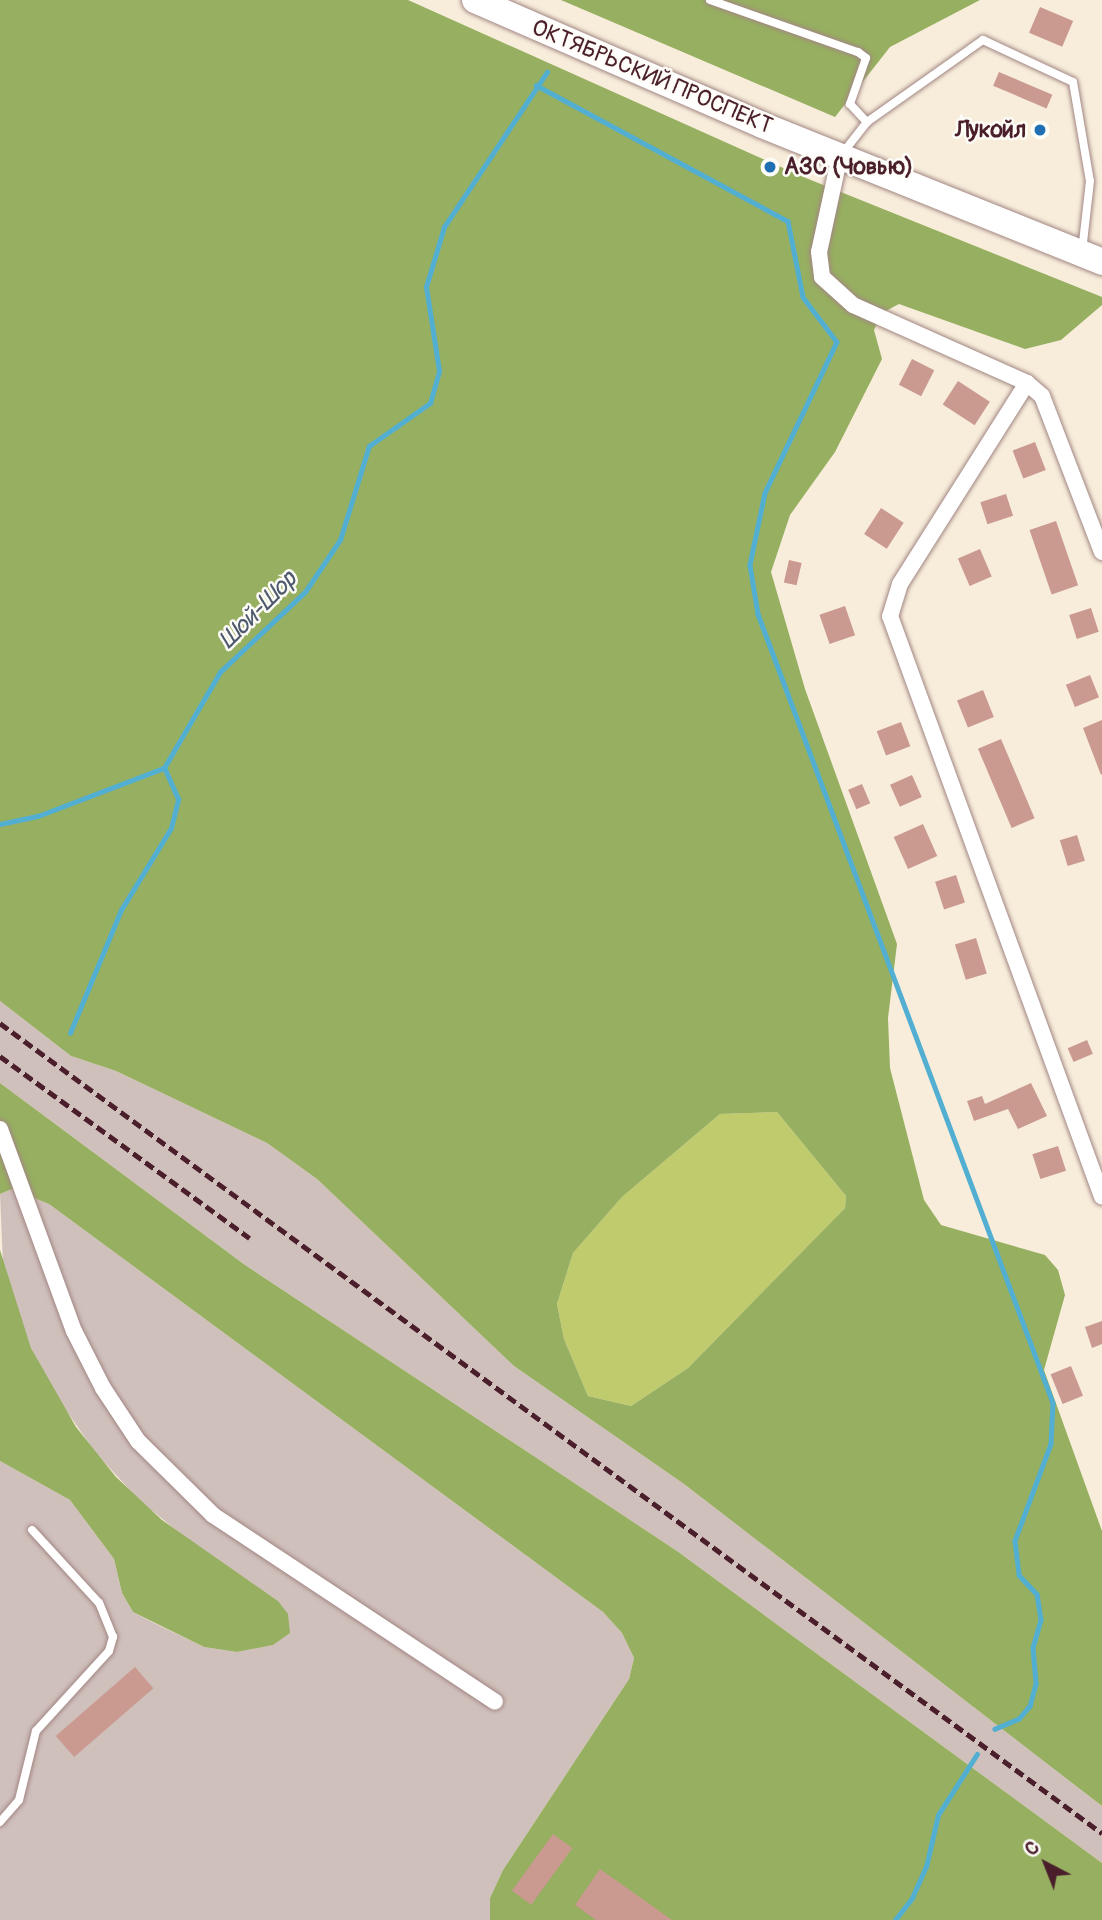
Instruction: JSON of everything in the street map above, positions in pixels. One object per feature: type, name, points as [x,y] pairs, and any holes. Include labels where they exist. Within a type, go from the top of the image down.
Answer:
[{"type":"main road","name":"ОКТЯБРЬСКИЙ ПРОСПЕКТ","points":[[475,0],[840,155],[1092,258]]},
{"type":"street","points":[[840,155],[819,252],[822,277],[853,305],[1027,383],[1042,396],[1102,552]]},
{"type":"street","points":[[1027,383],[900,584],[890,616],[1102,1197]]},
{"type":"street","points":[[0,1129],[74,1332],[103,1388],[138,1441],[214,1515],[495,1702]]},
{"type":"lane","points":[[710,0],[858,52],[866,58],[850,104],[867,122]]},
{"type":"lane","points":[[840,155],[867,122],[982,40],[1073,82],[1090,181],[1092,258]]},
{"type":"lane","points":[[0,1822],[19,1800],[36,1731],[50,1711],[109,1651],[113,1637],[99,1603],[33,1530]]},
{"type":"shaded area","points":[[0,1001],[71,1056],[116,1071],[267,1143],[317,1179],[514,1366],[684,1484],[1102,1806],[1102,1863],[677,1551],[245,1265],[0,1083]]},
{"type":"shaded area","points":[[12,1189],[49,1204],[603,1612],[622,1633],[634,1658],[629,1679],[503,1870],[490,1898],[490,1920],[0,1920],[0,1461],[70,1500],[114,1559],[122,1593],[133,1612],[152,1622],[204,1647],[237,1652],[272,1645],[278,1601],[188,1540],[138,1499],[95,1452],[59,1400],[31,1348],[3,1265],[0,1194]]},
{"type":"green space","points":[[0,0],[408,0],[801,176],[1102,297],[1102,305],[1061,340],[1025,349],[899,304],[882,313],[874,330],[882,359],[835,452],[790,515],[771,572],[805,689],[897,944],[888,1018],[890,1068],[924,1200],[941,1225],[1045,1255],[1058,1270],[1065,1295],[1044,1370],[1102,1531],[1102,1806],[684,1484],[514,1366],[317,1179],[267,1143],[116,1071],[71,1056],[0,1001]],"holes":[[[777,1112],[846,1196],[845,1208],[688,1368],[631,1406],[588,1396],[564,1339],[557,1304],[573,1253],[622,1197],[720,1114]]]},
{"type":"green space","points":[[561,0],[980,0],[890,47],[835,117]]},
{"type":"green space","points":[[0,1083],[245,1265],[677,1551],[1102,1863],[1102,1920],[490,1920],[490,1898],[503,1870],[629,1679],[634,1658],[622,1633],[603,1612],[49,1204],[12,1189],[0,1194]]},
{"type":"green space","points":[[777,1112],[846,1196],[845,1208],[688,1368],[631,1406],[588,1396],[564,1339],[557,1304],[573,1253],[622,1197],[720,1114]]},
{"type":"green space","points":[[0,1250],[31,1348],[76,1427],[116,1477],[162,1520],[278,1601],[288,1614],[290,1633],[273,1645],[237,1652],[204,1647],[133,1612],[122,1593],[114,1559],[70,1500],[0,1461]]},
{"type":"building","points":[[1040,7],[1073,21],[1062,47],[1029,33]]},
{"type":"building","points":[[999,72],[1052,95],[1047,108],[993,86]]},
{"type":"building","points":[[912,359],[934,370],[921,396],[899,385]]},
{"type":"building","points":[[958,381],[990,402],[975,425],[943,404]]},
{"type":"building","points":[[1035,442],[1046,470],[1023,479],[1013,451]]},
{"type":"building","points":[[1006,494],[1013,516],[987,524],[980,502]]},
{"type":"building","points":[[881,508],[904,523],[887,549],[864,534]]},
{"type":"building","points":[[1056,521],[1078,585],[1052,594],[1030,530]]},
{"type":"building","points":[[980,549],[992,577],[970,586],[958,558]]},
{"type":"building","points":[[789,560],[802,563],[796,585],[784,582]]},
{"type":"building","points":[[845,606],[855,635],[830,644],[819,615]]},
{"type":"building","points":[[1091,608],[1099,632],[1077,639],[1069,615]]},
{"type":"building","points":[[1090,675],[1099,697],[1075,707],[1066,685]]},
{"type":"building","points":[[983,690],[994,717],[968,727],[957,700]]},
{"type":"building","points":[[1102,720],[1102,774],[1101,775],[1083,728]]},
{"type":"building","points":[[901,722],[910,746],[886,756],[877,731]]},
{"type":"building","points":[[1001,739],[1035,818],[1012,828],[978,749]]},
{"type":"building","points":[[912,775],[922,797],[900,807],[890,785]]},
{"type":"building","points":[[862,784],[870,803],[856,809],[848,790]]},
{"type":"building","points":[[923,824],[937,856],[908,869],[894,837]]},
{"type":"building","points":[[1077,835],[1085,861],[1068,866],[1060,840]]},
{"type":"building","points":[[956,875],[965,903],[944,909],[935,882]]},
{"type":"building","points":[[976,938],[987,973],[966,980],[955,944]]},
{"type":"building","points":[[1087,1040],[1093,1054],[1074,1062],[1068,1048]]},
{"type":"building","points":[[1031,1083],[1047,1116],[1018,1129],[1008,1109],[974,1121],[967,1101],[982,1096],[985,1104]]},
{"type":"building","points":[[1058,1146],[1066,1171],[1040,1179],[1032,1154]]},
{"type":"building","points":[[1102,1321],[1102,1344],[1092,1348],[1085,1327]]},
{"type":"building","points":[[1071,1366],[1083,1396],[1063,1404],[1051,1374]]},
{"type":"building","points":[[135,1667],[153,1688],[74,1757],[56,1736]]},
{"type":"building","points":[[553,1834],[572,1848],[531,1905],[512,1891]]},
{"type":"building","points":[[600,1869],[672,1920],[596,1920],[575,1905]]},
{"type":"waterway","name":"Шой-Шор","points":[[0,824],[38,816],[164,768],[220,672],[305,592],[340,540],[369,446],[430,403],[439,371],[426,287],[444,227],[547,72]]},
{"type":"waterway","points":[[536,85],[788,221],[803,297],[837,342],[765,493],[750,565],[758,614],[1053,1403],[1051,1444],[1015,1541],[1019,1575],[1037,1594],[1041,1620],[1033,1648],[1036,1684],[1030,1706],[1019,1719],[995,1729]]},
{"type":"waterway","points":[[70,1033],[121,910],[171,828],[178,799],[164,768]]},
{"type":"waterway","points":[[895,1920],[912,1898],[926,1867],[938,1815],[977,1754]]},
{"type":"railway","points":[[0,1023],[1102,1833]]},
{"type":"railway","points":[[0,1056],[250,1238]]},
{"type":"place","name":"Лукойл","points":[[1040,130]]},
{"type":"place","name":"АЗС (Човью)","points":[[770,167]]}]
